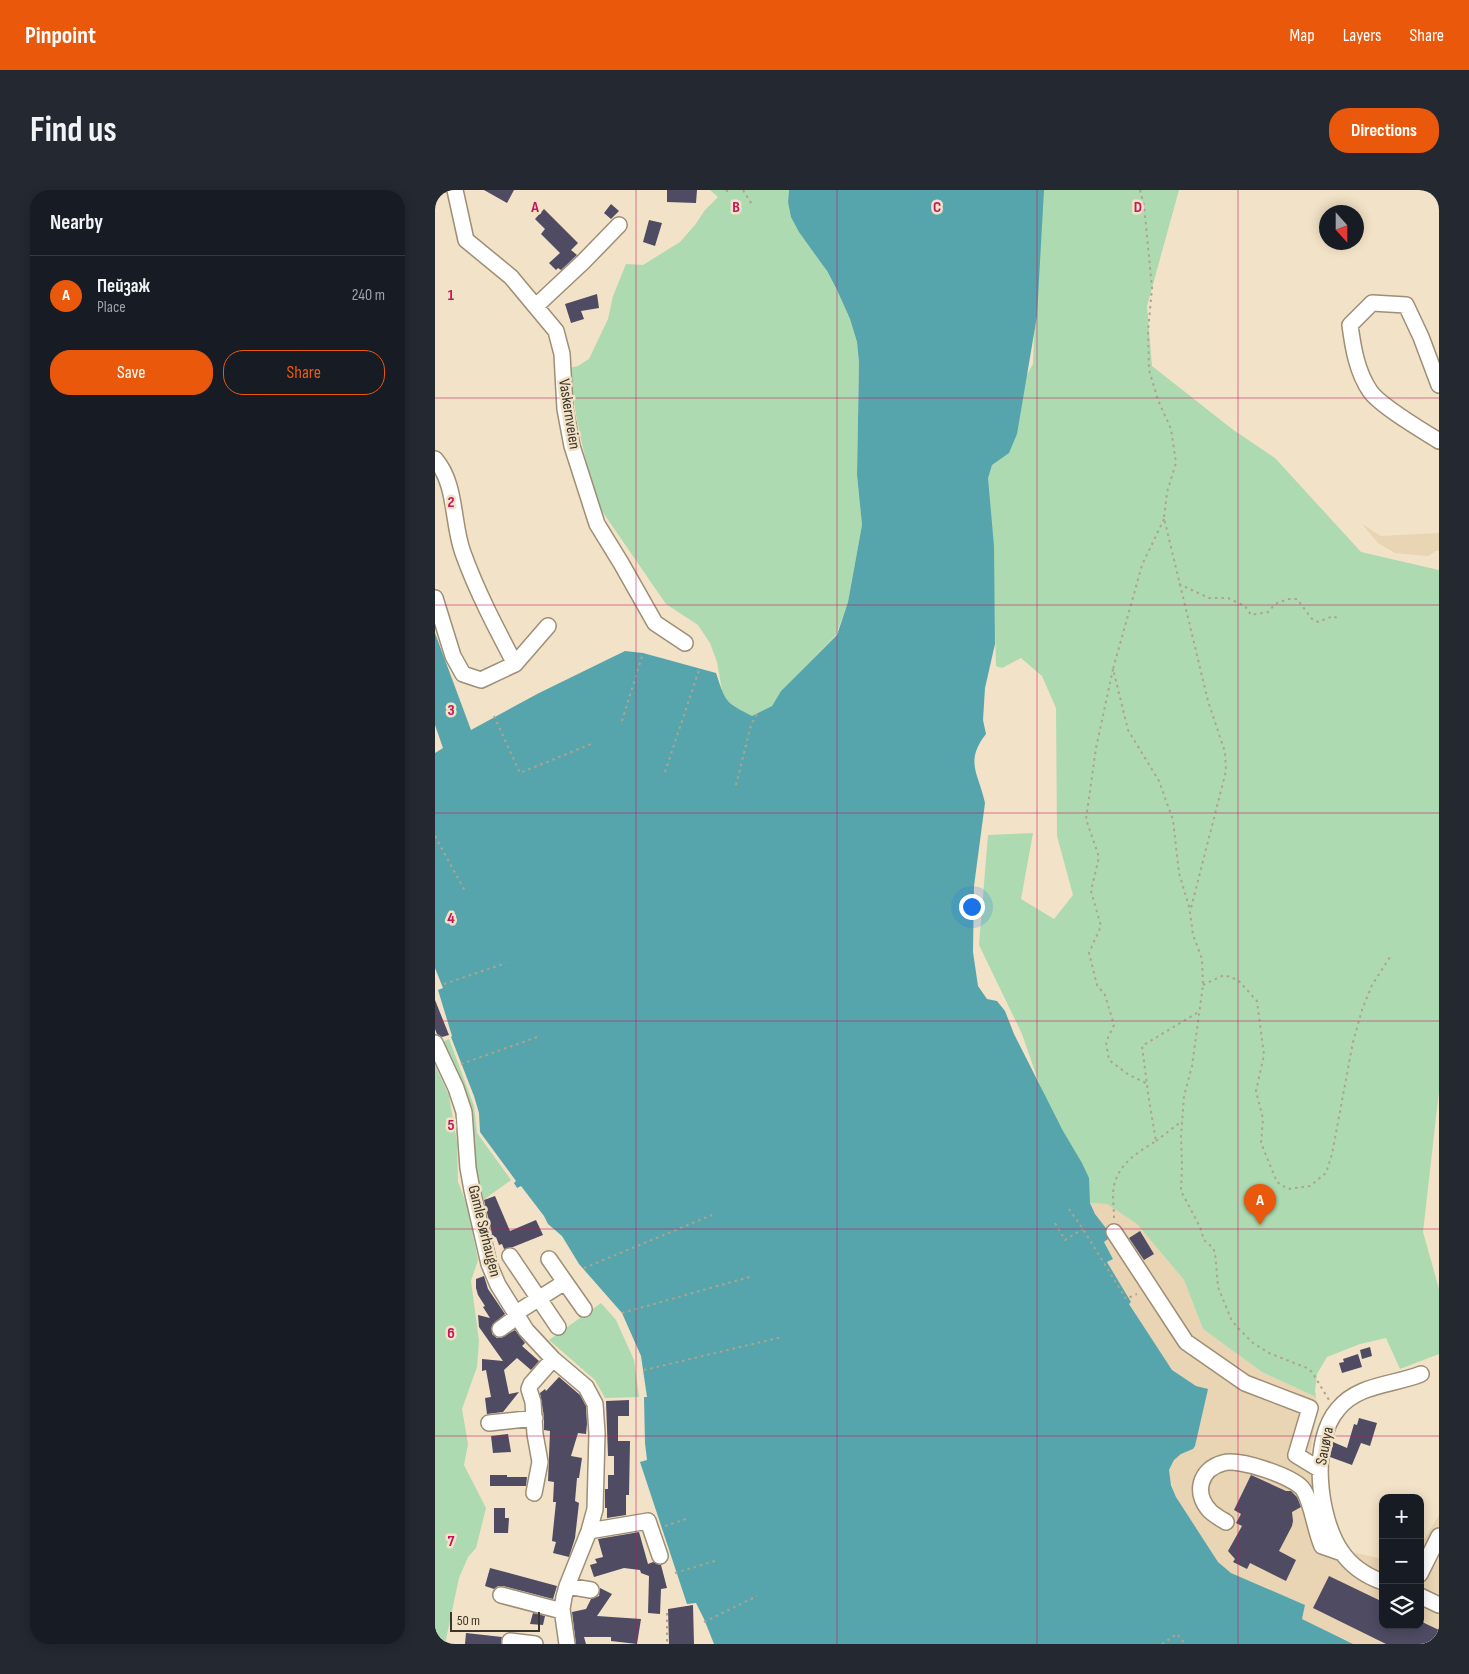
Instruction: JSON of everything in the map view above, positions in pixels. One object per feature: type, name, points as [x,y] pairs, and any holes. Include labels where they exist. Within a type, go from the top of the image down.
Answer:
[{"type":"street","name":"Vaskernveien","points":[[455,190],[465,240],[511,277],[556,331],[561,354],[565,409],[572,446],[597,524],[655,623],[685,642]]},
{"type":"street","points":[[536,306],[583,262],[619,224]]},
{"type":"street","points":[[1439,385],[1421,336],[1406,305],[1372,303],[1350,325],[1355,358],[1370,392],[1383,404],[1439,441]]},
{"type":"street","points":[[435,459],[441,466],[452,498],[455,524],[462,552],[494,624],[515,664]]},
{"type":"street","points":[[435,598],[453,656],[463,674],[481,680],[515,664],[548,626]]},
{"type":"street","name":"Gamle Sørhaugen","points":[[435,1043],[457,1088],[464,1112],[472,1190],[489,1264],[498,1286],[526,1330],[553,1359],[586,1388],[595,1404],[597,1433],[595,1509],[589,1531],[564,1598]]},
{"type":"street","points":[[1114,1232],[1186,1342],[1245,1383],[1310,1408],[1296,1455],[1319,1469]]},
{"type":"street","points":[[510,1256],[558,1327]]},
{"type":"street","points":[[549,1259],[584,1309]]},
{"type":"street","points":[[500,1329],[517,1314],[565,1282]]},
{"type":"street","points":[[534,1493],[541,1462],[529,1389],[531,1384],[553,1359]]},
{"type":"street","name":"Sauøya","points":[[1379,1580],[1368,1576],[1353,1565],[1342,1553],[1331,1532],[1325,1514],[1319,1469],[1324,1437],[1331,1419],[1338,1408],[1349,1398],[1384,1384],[1406,1380],[1421,1374]]},
{"type":"street","points":[[489,1423],[535,1418]]},
{"type":"street","points":[[1226,1522],[1210,1511],[1203,1498],[1201,1489],[1207,1471],[1225,1462],[1237,1462],[1290,1478],[1300,1486],[1307,1496],[1316,1534],[1322,1546],[1342,1553]]},
{"type":"street","points":[[589,1531],[648,1521],[660,1556]]},
{"type":"street","points":[[1424,1566],[1439,1536]]},
{"type":"street","points":[[501,1595],[564,1598],[591,1590]]},
{"type":"street","points":[[564,1598],[567,1644]]},
{"type":"street","points":[[1424,1598],[1439,1605]]},
{"type":"street","points":[[510,1644],[510,1641],[535,1644]]},
{"type":"path","points":[[726,190],[730,194]]},
{"type":"path","points":[[743,190],[753,206]]},
{"type":"path","points":[[1140,190],[1144,205],[1152,288],[1148,330],[1149,370],[1158,400],[1171,429],[1176,463],[1167,492],[1164,518],[1142,565],[1113,669],[1096,748],[1086,819],[1099,857],[1091,891],[1101,926],[1089,953],[1097,985],[1105,995],[1114,1025],[1106,1042],[1109,1060],[1129,1075],[1147,1083]]},
{"type":"path","points":[[1164,518],[1208,701],[1225,752],[1226,771],[1190,912]]},
{"type":"path","points":[[1179,584],[1209,598],[1228,598],[1245,606],[1251,615],[1268,612],[1275,604],[1288,599],[1297,599],[1312,619],[1318,622],[1333,616],[1339,619]]},
{"type":"path","points":[[622,721],[643,653]]},
{"type":"path","points":[[1113,669],[1128,730],[1159,781],[1173,820],[1179,873],[1190,912],[1193,935],[1202,959],[1203,985],[1200,1011],[1192,1066],[1184,1096],[1181,1191],[1200,1227],[1204,1240],[1215,1252],[1218,1287],[1231,1319],[1244,1335],[1269,1353],[1307,1368],[1312,1372],[1323,1391],[1338,1408]]},
{"type":"path","points":[[665,772],[699,670]]},
{"type":"path","points":[[736,785],[751,725],[757,714]]},
{"type":"path","points":[[494,716],[520,773],[591,744]]},
{"type":"path","points":[[435,836],[465,891]]},
{"type":"path","points":[[1203,985],[1224,975],[1238,980],[1257,1002],[1264,1051],[1256,1090],[1263,1119],[1261,1143],[1277,1182],[1288,1188],[1310,1186],[1326,1172],[1332,1154],[1351,1052],[1362,1010],[1372,985],[1390,957]]},
{"type":"path","points":[[444,984],[506,963]]},
{"type":"path","points":[[1156,1141],[1142,1046],[1200,1011]]},
{"type":"path","points":[[461,1064],[540,1036]]},
{"type":"path","points":[[1114,1232],[1114,1186],[1121,1170],[1128,1159],[1182,1121]]},
{"type":"path","points":[[1069,1209],[1083,1228],[1126,1299]]},
{"type":"path","points":[[584,1268],[712,1214]]},
{"type":"path","points":[[1055,1223],[1065,1240],[1083,1228]]},
{"type":"path","points":[[622,1313],[753,1276]]},
{"type":"path","points":[[644,1370],[782,1337]]},
{"type":"path","points":[[661,1528],[686,1519]]},
{"type":"path","points":[[675,1573],[718,1560]]},
{"type":"path","points":[[704,1622],[757,1596]]},
{"type":"path","points":[[667,1612],[667,1644]]},
{"type":"path","points":[[1163,1644],[1177,1634],[1185,1644]]},
{"type":"shaded area","points":[[1362,524],[1381,536],[1439,533],[1439,551],[1428,556],[1395,553],[1378,543]]},
{"type":"shaded area","points":[[1090,1203],[1107,1204],[1137,1224],[1184,1280],[1203,1329],[1262,1372],[1316,1397],[1317,1413],[1311,1449],[1312,1478],[1346,1551],[1379,1558],[1379,1629],[1424,1629],[1424,1539],[1439,1515],[1439,1644],[1353,1644],[1302,1619],[1305,1605],[1231,1573],[1218,1562],[1176,1497],[1169,1476],[1169,1470],[1174,1460],[1181,1454],[1193,1449],[1196,1386],[1172,1370],[1129,1304],[1131,1302],[1107,1262],[1113,1259],[1103,1242],[1111,1236],[1095,1214]]},
{"type":"green space","points":[[710,190],[789,190],[788,202],[837,290],[850,319],[857,342],[859,363],[857,475],[862,525],[848,602],[836,635],[781,691],[772,706],[753,717],[729,704],[723,696],[717,662],[710,643],[698,625],[666,604],[595,501],[577,421],[569,368],[578,366],[589,359],[608,319],[613,296],[626,264],[643,265],[680,242],[705,210],[718,197]]},
{"type":"green space","points":[[1040,190],[1179,190],[1147,306],[1152,366],[1232,429],[1275,458],[1361,552],[1439,570],[1439,1091],[1423,1232],[1439,1289],[1439,1354],[1400,1369],[1386,1338],[1360,1344],[1327,1357],[1317,1374],[1316,1397],[1262,1372],[1203,1329],[1184,1280],[1137,1224],[1107,1204],[1090,1203],[1039,1083],[1022,1034],[979,945],[988,835],[1033,833],[1021,899],[1054,919],[1073,895],[1057,836],[1056,708],[1042,676],[1021,658],[1002,668],[996,666],[992,527],[965,478],[1033,364]]},
{"type":"green space","points":[[449,1039],[474,1106],[477,1133],[511,1180],[479,1203],[473,1164],[473,1123],[468,1104],[440,1043]]},
{"type":"green space","points":[[435,1065],[449,1096],[457,1142],[458,1182],[467,1205],[478,1260],[471,1281],[479,1341],[477,1367],[462,1409],[468,1444],[464,1465],[486,1508],[476,1548],[468,1557],[459,1578],[445,1644],[435,1644]]},
{"type":"green space","points":[[601,1303],[616,1320],[634,1360],[639,1397],[605,1398],[595,1380],[549,1340]]},
{"type":"water","points":[[789,190],[1044,190],[1037,316],[1017,434],[1009,453],[992,465],[988,478],[994,546],[995,644],[985,688],[983,720],[986,734],[979,744],[974,760],[985,803],[974,886],[973,952],[978,986],[987,999],[997,1001],[1005,1011],[1014,1034],[1063,1131],[1082,1163],[1089,1178],[1090,1203],[1095,1214],[1112,1236],[1104,1242],[1113,1259],[1107,1262],[1131,1302],[1129,1304],[1172,1370],[1196,1386],[1208,1389],[1195,1446],[1174,1460],[1169,1470],[1171,1485],[1176,1497],[1218,1562],[1231,1573],[1305,1605],[1302,1619],[1353,1644],[714,1644],[696,1603],[687,1604],[640,1462],[647,1460],[644,1397],[647,1397],[641,1356],[622,1313],[579,1264],[562,1236],[548,1224],[521,1186],[517,1188],[514,1183],[516,1181],[480,1132],[479,1113],[451,1037],[438,990],[443,988],[435,968],[435,753],[443,748],[435,725],[435,633],[471,730],[539,693],[625,651],[643,653],[716,673],[728,701],[736,708],[752,716],[772,706],[781,691],[837,635],[848,602],[862,525],[857,475],[859,363],[857,342],[850,319],[827,271],[799,232],[791,217],[788,202]]},
{"type":"building","points":[[484,190],[514,190],[507,203]]},
{"type":"building","points":[[667,190],[697,190],[696,203],[667,202]]},
{"type":"building","points":[[611,204],[619,211],[611,219],[604,213]]},
{"type":"building","points":[[544,209],[578,243],[571,250],[577,255],[561,270],[558,268],[556,270],[549,263],[560,253],[541,234],[545,229],[535,219]]},
{"type":"building","points":[[649,220],[662,223],[655,246],[643,242]]},
{"type":"building","points":[[597,294],[599,308],[581,311],[584,319],[571,323],[565,304]]},
{"type":"building","points":[[435,1000],[449,1035],[442,1037],[437,1034],[435,1029]]},
{"type":"building","points":[[495,1196],[510,1231],[536,1220],[543,1235],[513,1247],[504,1249],[502,1244],[499,1245],[496,1237],[493,1238],[484,1200]]},
{"type":"building","points":[[1140,1231],[1154,1254],[1144,1260],[1129,1238]]},
{"type":"building","points":[[484,1276],[488,1289],[505,1314],[492,1325],[492,1334],[497,1338],[501,1338],[515,1330],[525,1343],[522,1346],[539,1361],[531,1370],[517,1358],[504,1370],[509,1394],[519,1392],[503,1412],[487,1414],[485,1398],[491,1397],[486,1370],[482,1371],[482,1359],[503,1361],[479,1327],[478,1315],[490,1318],[483,1307],[485,1306],[476,1288],[476,1279]]},
{"type":"building","points":[[1370,1347],[1372,1356],[1362,1359],[1360,1350]]},
{"type":"building","points":[[1358,1354],[1362,1367],[1342,1373],[1339,1363],[1344,1362],[1343,1359]]},
{"type":"building","points":[[559,1377],[580,1395],[586,1406],[587,1424],[586,1434],[578,1433],[571,1456],[582,1458],[579,1478],[577,1478],[575,1501],[579,1503],[575,1538],[569,1557],[553,1553],[556,1542],[552,1541],[556,1502],[553,1502],[554,1482],[548,1481],[550,1431],[544,1430],[540,1393],[545,1389],[546,1391]]},
{"type":"building","points":[[629,1400],[629,1416],[618,1416],[618,1441],[630,1441],[629,1495],[626,1495],[626,1515],[607,1518],[605,1489],[608,1489],[608,1475],[614,1475],[614,1456],[608,1456],[606,1401]]},
{"type":"building","points":[[1359,1418],[1377,1423],[1370,1446],[1361,1443],[1352,1465],[1330,1457],[1333,1442],[1347,1448],[1354,1424],[1357,1425]]},
{"type":"building","points":[[508,1434],[511,1452],[493,1453],[491,1436]]},
{"type":"building","points":[[490,1475],[527,1477],[526,1486],[490,1486]]},
{"type":"building","points":[[1251,1475],[1286,1491],[1291,1491],[1297,1497],[1301,1507],[1292,1512],[1292,1526],[1279,1551],[1296,1560],[1286,1581],[1250,1563],[1247,1569],[1233,1562],[1235,1559],[1228,1551],[1242,1526],[1236,1523],[1241,1514],[1234,1510]]},
{"type":"building","points":[[494,1508],[505,1508],[505,1518],[509,1518],[508,1533],[494,1533]]},
{"type":"building","points":[[639,1532],[648,1564],[653,1562],[661,1565],[667,1588],[661,1589],[660,1614],[648,1613],[649,1576],[641,1573],[640,1570],[624,1568],[594,1577],[590,1565],[597,1563],[595,1559],[603,1557],[598,1539]]},
{"type":"building","points":[[490,1568],[557,1586],[553,1599],[503,1586],[498,1586],[494,1589],[485,1586]]},
{"type":"building","points":[[1329,1576],[1379,1600],[1379,1629],[1424,1629],[1424,1623],[1439,1630],[1439,1644],[1386,1644],[1313,1608]]},
{"type":"building","points":[[600,1588],[612,1594],[597,1616],[641,1619],[637,1644],[611,1641],[611,1637],[584,1637],[586,1644],[576,1644],[572,1612],[586,1609],[591,1599],[599,1596]]},
{"type":"building","points":[[693,1605],[694,1644],[669,1644],[668,1609]]},
{"type":"building","points":[[533,1613],[545,1616],[543,1625],[530,1624]]},
{"type":"building","points":[[466,1633],[502,1637],[501,1644],[465,1644]]},
{"type":"place","name":"Пейзаж","points":[[1260,1225]]}]
